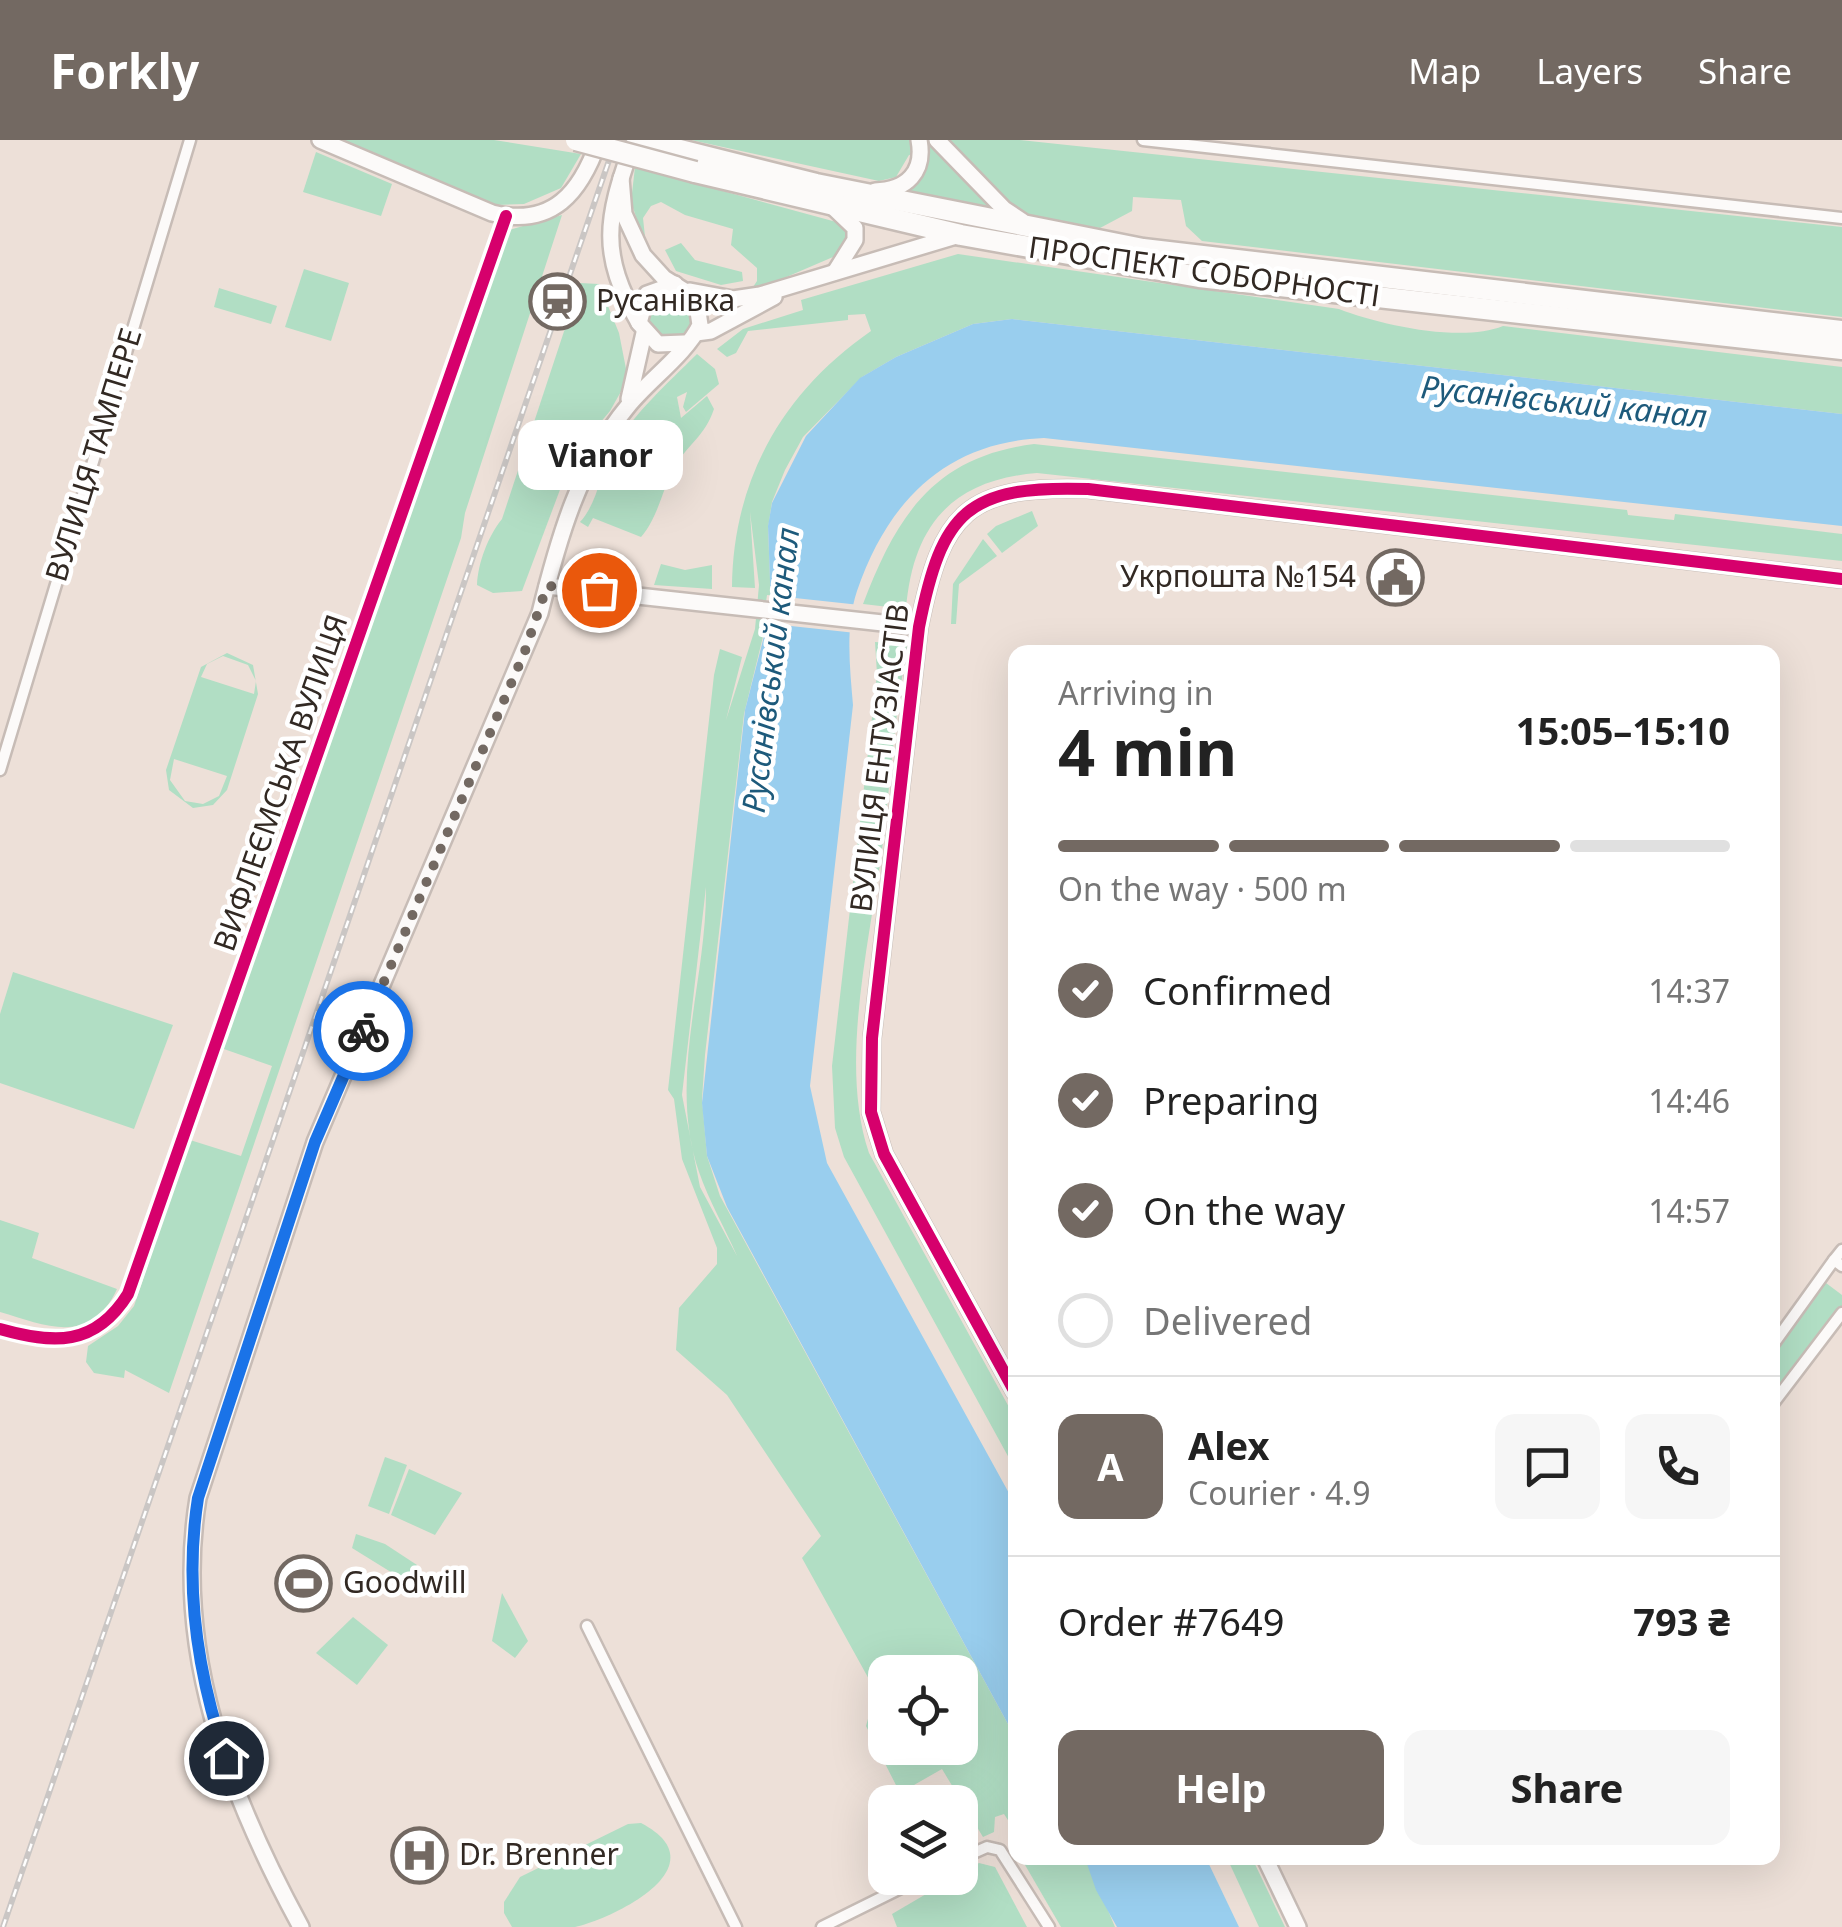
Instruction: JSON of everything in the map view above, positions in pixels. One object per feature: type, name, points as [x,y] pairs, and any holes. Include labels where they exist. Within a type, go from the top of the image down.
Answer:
[{"type":"highway","name":"ПРОСПЕКТ СОБОРНОСТІ","points":[[576,140],[1143,250],[1842,332]]},
{"type":"highway","name":"ПРОСПЕКТ СОБОРНОСТІ","points":[[637,140],[697,164],[832,207],[962,235],[1199,277],[1842,349]]},
{"type":"main road","points":[[320,140],[506,216],[541,212],[570,197],[585,176],[599,140]]},
{"type":"main road","points":[[637,140],[620,178],[610,213],[610,234],[618,279],[641,328],[658,344],[711,330],[792,288],[962,235]]},
{"type":"main road","points":[[816,184],[880,191],[898,188],[920,166],[919,140]]},
{"type":"main road","points":[[937,140],[1011,216],[1053,234]]},
{"type":"main road","points":[[302,1927],[251,1832],[200,1677],[192,1554],[204,1474],[315,1142],[517,669],[547,586],[552,556],[586,473],[626,408],[690,338],[702,316],[683,288],[655,270],[630,232],[620,178]]},
{"type":"main road","points":[[832,207],[855,228],[848,254],[834,273]]},
{"type":"main road","points":[[626,408],[641,360],[647,294],[683,288],[742,298],[792,288]]},
{"type":"main road","name":"ВУЛИЦЯ ЕНТУЗІАСТІВ","points":[[1008,1379],[884,1154],[871,1112],[873,1027],[918,626],[931,563],[953,526],[992,498],[1043,488],[1842,579]]},
{"type":"main road","name":"ВУЛИЦЯ ЕНТУЗІАСТІВ","points":[[547,586],[918,626]]},
{"type":"main road","points":[[1268,1865],[1298,1927]]},
{"type":"street","name":"ВУЛИЦЯ ТАМПЕРЕ","points":[[0,770],[190,140]]},
{"type":"street","points":[[1143,140],[1842,218]]},
{"type":"street","name":"ВИФЛЕЄМСЬКА ВУЛИЦЯ","points":[[0,1329],[43,1341],[68,1339],[103,1322],[128,1294],[506,216]]},
{"type":"street","points":[[1780,1336],[1838,1263],[1842,1250]]},
{"type":"street","points":[[1780,1394],[1842,1313]]},
{"type":"street","points":[[586,1626],[736,1927]]},
{"type":"street","points":[[978,1852],[994,1846],[1008,1861]]},
{"type":"street","points":[[1012,1865],[1049,1927]]},
{"type":"street","points":[[822,1927],[887,1895]]},
{"type":"green space","points":[[338,140],[494,140],[581,154],[561,188],[524,204],[496,205]]},
{"type":"green space","points":[[691,140],[911,140],[916,154],[909,155],[896,177],[879,181]]},
{"type":"green space","points":[[926,140],[991,207],[907,193],[925,173]]},
{"type":"green space","points":[[944,140],[1020,140],[1842,227],[1842,317],[1202,241],[1186,226],[1181,200],[1133,197],[1132,211],[1100,228],[1023,215],[990,190]]},
{"type":"green space","points":[[316,152],[392,184],[381,216],[303,192]]},
{"type":"green space","points":[[635,167],[840,223],[852,236],[840,254],[749,293],[757,281],[757,268],[731,245],[733,229],[685,215],[661,202],[651,206],[643,218],[646,246],[631,202]]},
{"type":"green space","points":[[562,215],[465,513],[461,538],[169,1393],[125,1370],[124,1378],[94,1373],[86,1362],[88,1346],[118,1326],[134,1306],[190,1140],[241,1156],[272,1066],[221,1048],[509,230]]},
{"type":"green space","points":[[681,243],[695,260],[742,272],[743,281],[721,285],[676,271],[665,250]]},
{"type":"green space","points":[[958,254],[1339,309],[1421,330],[1466,333],[1503,326],[1842,367],[1842,414],[1012,319],[973,324],[896,357],[862,377],[803,437],[772,502],[768,528],[771,604],[744,714],[702,1099],[707,1156],[720,1196],[970,1655],[868,1655],[868,1677],[802,1558],[821,1536],[727,1395],[676,1350],[679,1308],[717,1264],[717,1248],[682,1159],[674,1099],[668,1090],[714,675],[720,649],[742,657],[726,720],[755,629],[759,585],[750,512],[755,588],[732,587],[742,510],[753,475],[789,410],[840,355],[871,331],[865,314],[848,315],[848,320],[748,331],[736,353],[727,357],[717,349],[743,329],[803,310],[801,300]],"holes":[[[706,887],[687,1066],[690,1135],[682,1095]],[[691,1141],[707,1193],[737,1256],[700,1187]]]},
{"type":"green space","points":[[304,269],[349,283],[331,341],[285,327]]},
{"type":"green space","points":[[580,283],[599,284],[619,333],[628,379],[610,411],[573,455],[522,591],[493,593],[477,585],[482,559],[502,519]]},
{"type":"green space","points":[[219,288],[277,306],[271,324],[214,307]]},
{"type":"green space","points":[[670,291],[687,298],[694,315],[687,332],[670,339],[653,332],[646,315],[653,298]]},
{"type":"green space","points":[[697,354],[715,369],[719,384],[686,412],[683,407],[687,392],[677,397],[681,418],[707,396],[714,409],[675,466],[647,529],[641,537],[593,518],[588,527],[580,522],[621,436]]},
{"type":"green space","points":[[1034,444],[1627,510],[1628,515],[1674,520],[1675,514],[1842,534],[1842,561],[1037,473],[981,486],[942,512],[917,554],[906,609],[863,604],[890,543],[924,496],[970,462]]},
{"type":"green space","points":[[1032,511],[1038,526],[1002,553],[987,534],[996,526]]},
{"type":"green space","points":[[983,539],[997,556],[959,584],[956,624],[951,624],[953,584]]},
{"type":"green space","points":[[661,564],[685,570],[712,565],[712,589],[654,585]]},
{"type":"green space","points":[[875,642],[908,644],[860,999],[856,1079],[860,1117],[869,1153],[1008,1405],[1008,1456],[844,1157],[835,1128],[832,1066],[877,674]]},
{"type":"green space","points":[[227,653],[253,665],[256,680],[248,665],[223,656],[207,664],[201,677],[254,694],[256,682],[258,694],[227,790],[213,805],[193,808],[169,790],[166,770],[201,667]],"holes":[[[174,759],[227,776],[219,796],[203,804],[185,801],[170,780]]]},
{"type":"green space","points":[[13,972],[173,1025],[134,1129],[0,1083],[0,1014]]},
{"type":"green space","points":[[0,1220],[39,1233],[32,1258],[117,1289],[106,1307],[94,1319],[66,1327],[0,1312]]},
{"type":"green space","points":[[1822,1280],[1842,1295],[1842,1313],[1780,1396],[1780,1337]]},
{"type":"green space","points":[[385,1457],[407,1465],[389,1514],[368,1506]]},
{"type":"green space","points":[[409,1469],[462,1493],[435,1535],[391,1515]]},
{"type":"green space","points":[[356,1534],[385,1544],[417,1565],[407,1582],[352,1548]]},
{"type":"green space","points":[[502,1593],[528,1641],[515,1658],[492,1641]]},
{"type":"green space","points":[[353,1617],[388,1645],[357,1685],[316,1653]]},
{"type":"green space","points":[[978,1669],[1008,1724],[1008,1820],[1004,1814],[995,1817],[994,1832],[983,1837],[978,1829],[978,1785],[952,1785],[942,1769],[914,1785],[896,1785],[886,1765],[978,1765]]},
{"type":"green space","points":[[641,1823],[663,1839],[670,1856],[666,1872],[654,1887],[614,1912],[575,1927],[512,1927],[504,1913],[504,1902],[520,1877],[628,1824]]},
{"type":"green space","points":[[978,1864],[995,1867],[1027,1927],[897,1927],[892,1914],[924,1895],[978,1895]]},
{"type":"green space","points":[[1025,1865],[1089,1865],[1115,1927],[1061,1927]]},
{"type":"green space","points":[[1230,1865],[1255,1865],[1285,1927],[1259,1927]]},
{"type":"water","name":"Русанівський канал","points":[[1012,319],[1842,414],[1842,526],[1044,438],[1009,442],[950,464],[904,504],[886,529],[857,591],[851,619],[853,705],[810,1086],[827,1163],[1008,1491],[1008,1724],[978,1669],[978,1655],[970,1655],[727,1207],[707,1156],[702,1103],[745,710],[771,609],[768,526],[772,503],[806,436],[860,378],[896,357],[973,324]]},
{"type":"water","points":[[1087,1865],[1209,1865],[1239,1927],[1117,1927],[1096,1890]]},
{"type":"pier","points":[[767,595],[860,605],[856,633],[763,623]]},
{"type":"railway","points":[[3,1927],[616,140]]},
{"type":"cycle path","points":[[0,1329],[38,1337],[72,1337],[102,1324],[128,1294],[506,216]]},
{"type":"cycle path","points":[[1008,1379],[884,1154],[871,1112],[872,1038],[919,627],[938,556],[951,531],[967,513],[987,500],[1014,493],[1088,489],[1842,579]]},
{"type":"way so far","points":[[363,1031],[525,651],[547,586],[599,590]]},
{"type":"place","name":"Русанівка","points":[[557,301]]},
{"type":"place","name":"Укрпошта №154","points":[[1395,577]]},
{"type":"place","name":"Vianor","points":[[599,590]]},
{"type":"place","name":"Goodwill","points":[[304,1583]]},
{"type":"place","name":"Dr. Brenner","points":[[420,1855]]},
{"type":"route","points":[[226,1758],[200,1677],[196,1641],[192,1554],[198,1498],[315,1142],[363,1031]]}]
